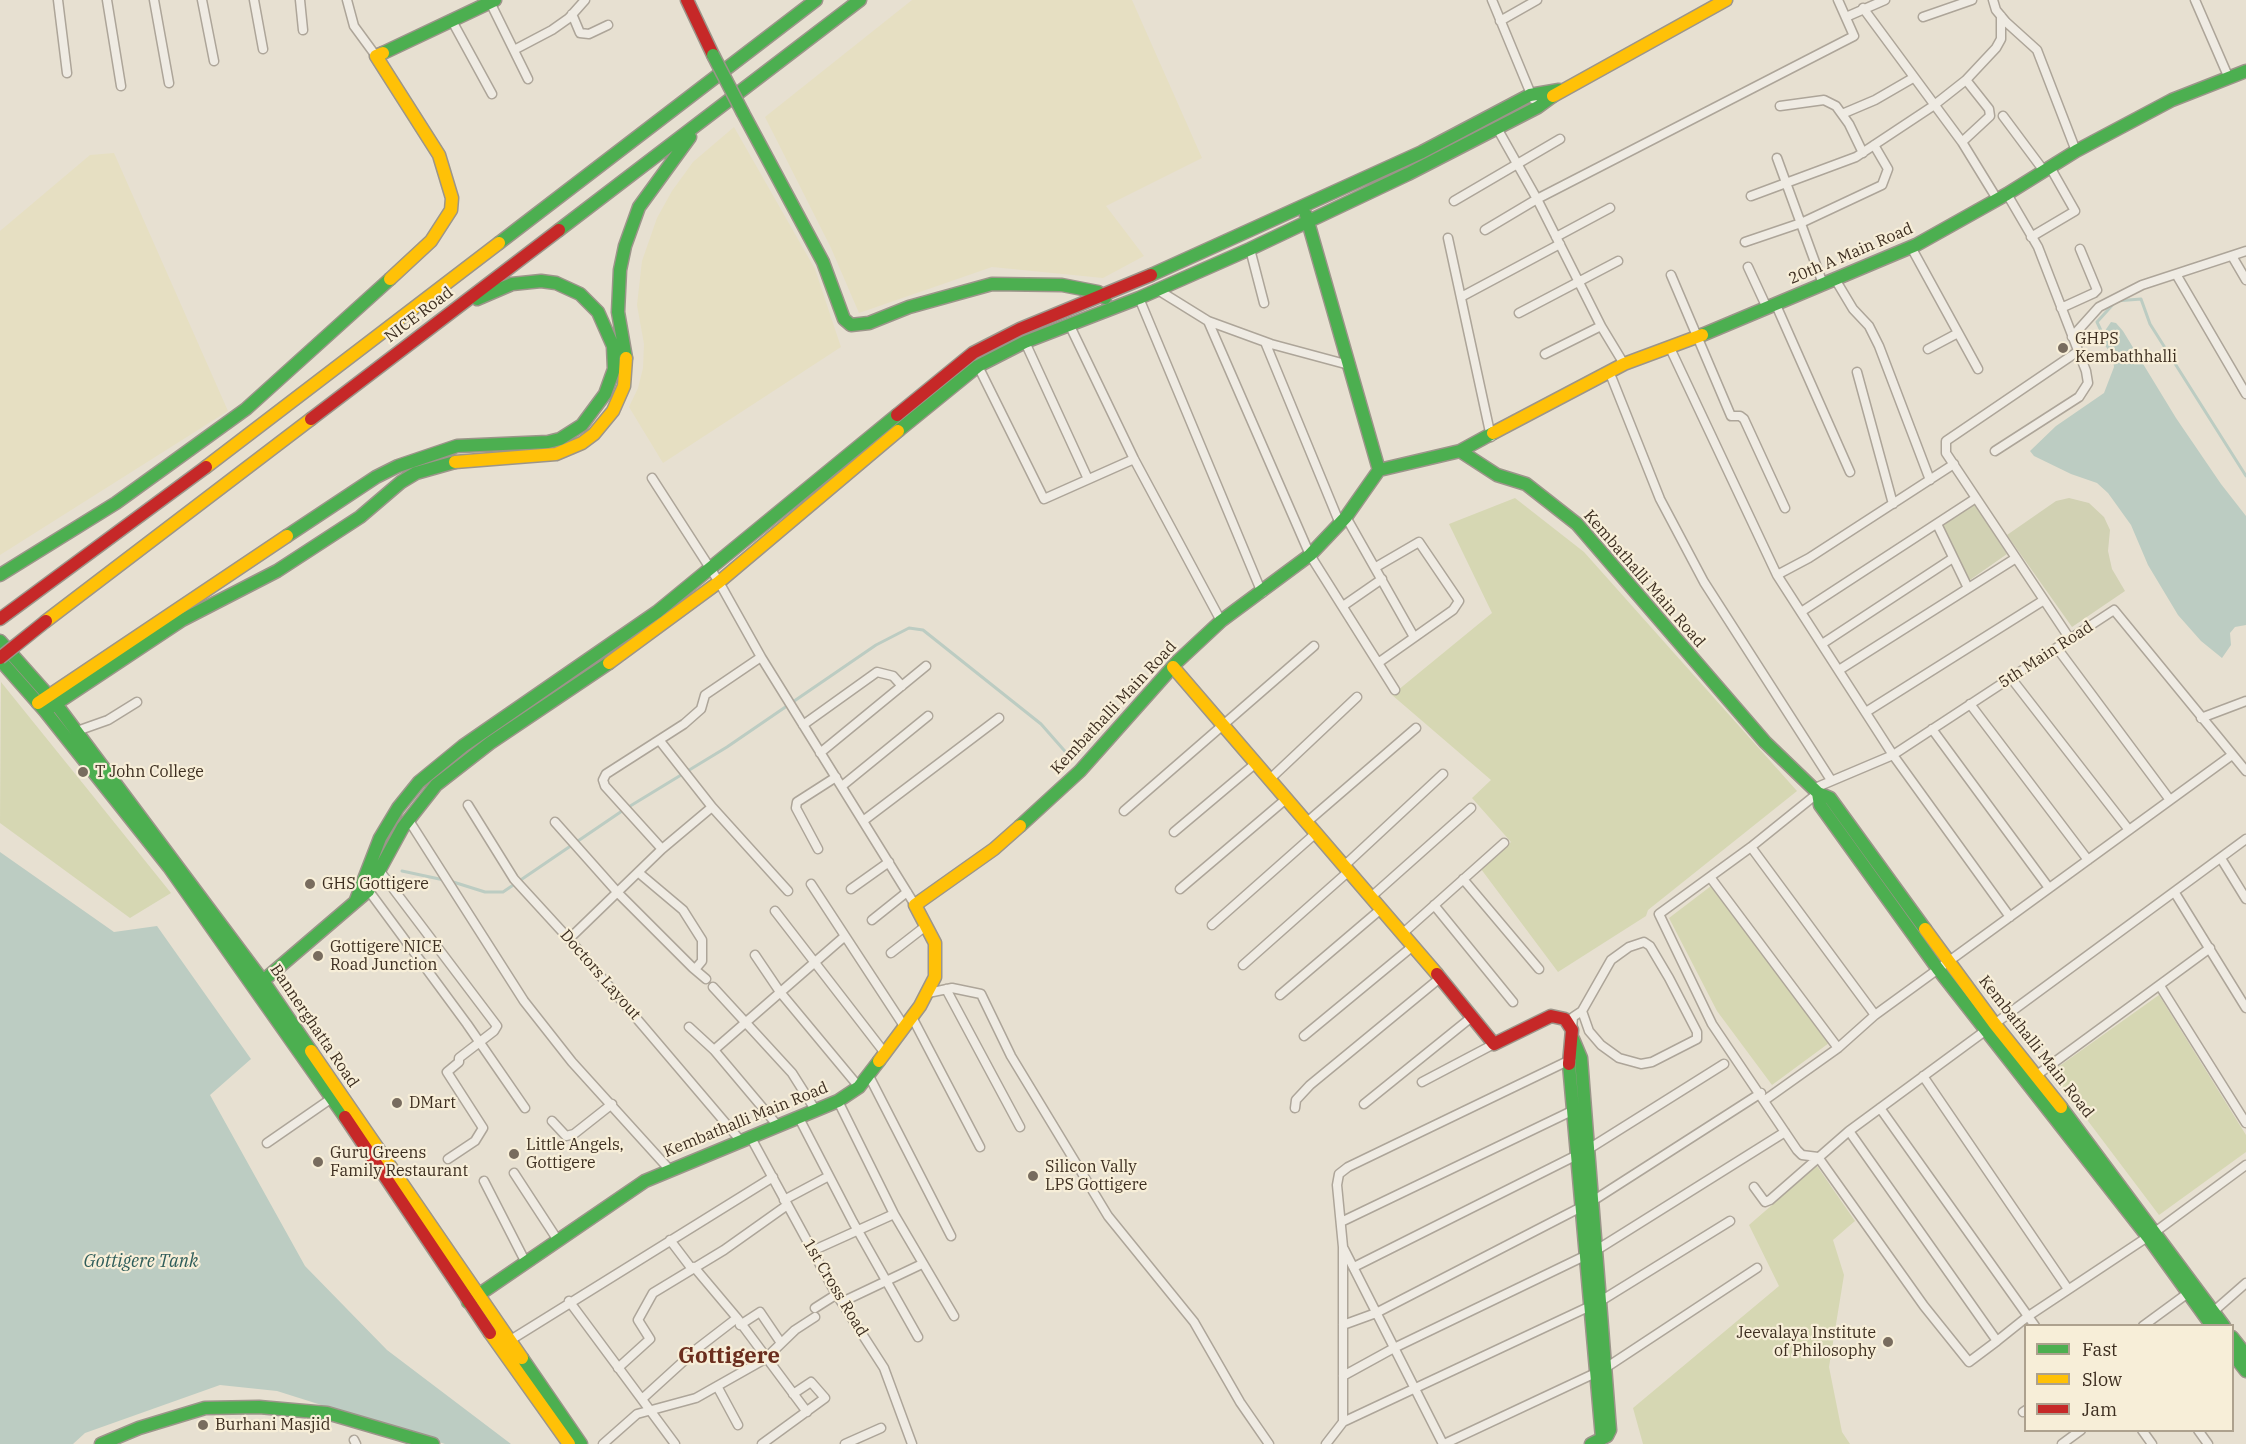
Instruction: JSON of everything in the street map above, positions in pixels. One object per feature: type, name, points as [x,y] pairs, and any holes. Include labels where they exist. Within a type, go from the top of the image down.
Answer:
[{"type":"main road","points":[[687,0],[742,112],[823,262],[844,319],[851,325],[869,323],[909,307],[992,284],[1062,285],[1104,296]]},
{"type":"main road","name":"NICE Road","points":[[0,619],[237,443],[816,0]]},
{"type":"main road","name":"NICE Road","points":[[0,659],[46,621],[860,0]]},
{"type":"main road","points":[[0,575],[116,502],[246,409],[431,241],[451,210],[452,198],[439,155],[376,56],[493,1]]},
{"type":"main road","points":[[259,984],[336,921],[356,900],[379,870],[408,819],[436,785],[489,743],[573,689],[719,582],[905,424],[978,366],[1025,342],[1110,310],[1250,249],[1408,174],[1538,107],[1560,90],[1717,2]]},
{"type":"main road","name":"20th A Main Road","points":[[1460,451],[1491,437],[1624,364],[1670,348],[1911,247],[2002,197],[2076,151],[2172,100],[2228,76],[2246,71]]},
{"type":"main road","points":[[365,886],[380,838],[398,808],[419,782],[463,746],[604,650],[710,571],[841,459],[973,353],[1020,329],[1104,296],[1304,208],[1422,152],[1530,95],[1560,90]]},
{"type":"main road","points":[[47,703],[182,620],[276,571],[360,517],[401,482],[416,473],[460,460],[556,454],[582,443],[594,434],[613,411],[627,373],[618,295],[620,270],[639,207],[667,163],[712,113]]},
{"type":"main road","points":[[1304,208],[1378,470],[1460,451]]},
{"type":"main road","points":[[47,703],[387,472],[412,460],[457,446],[560,439],[577,429],[591,416],[611,381],[614,356],[604,322],[580,294],[556,283],[524,281],[455,309]]},
{"type":"main road","points":[[1104,296],[1110,310]]},
{"type":"main road","name":"Kembathalli Main Road","points":[[1460,451],[1497,475],[1526,484],[1577,524],[1765,742],[1817,791],[1830,798],[1950,960],[1989,1026],[2223,1324]]},
{"type":"main road","name":"Kembathalli Main Road","points":[[473,1299],[619,1196],[669,1168],[816,1111],[859,1088],[928,993],[935,977],[937,953],[927,925],[915,905],[994,849],[1045,804],[1080,771],[1173,667],[1221,621],[1262,593],[1310,555],[1343,520],[1378,470]]},
{"type":"main road","name":"Bannerghatta Road","points":[[0,641],[259,984],[332,1098],[473,1299],[509,1341],[580,1444]]},
{"type":"main road","name":"Bannerghatta Road","points":[[0,659],[77,731],[259,984],[569,1444]]},
{"type":"main road","points":[[1173,667],[1473,1016],[1494,1044],[1551,1016],[1565,1019],[1572,1034],[1575,1059],[1595,1304],[1605,1335],[1600,1371],[1610,1430],[1596,1441]]},
{"type":"main road","name":"Kembathalli Main Road","points":[[1817,791],[1820,804],[1938,969],[2037,1075],[2097,1152],[2211,1324]]},
{"type":"main road","points":[[2234,1340],[2246,1355]]},
{"type":"main road","points":[[2234,1356],[2246,1371]]},
{"type":"main road","points":[[101,1444],[139,1428],[205,1408],[259,1407],[327,1413],[434,1444]]},
{"type":"street","points":[[58,0],[67,73]]},
{"type":"street","points":[[107,0],[121,86]]},
{"type":"street","points":[[154,0],[169,83]]},
{"type":"street","points":[[202,0],[214,61]]},
{"type":"street","points":[[254,0],[263,49]]},
{"type":"street","points":[[300,0],[303,30]]},
{"type":"street","points":[[347,0],[354,26],[376,56]]},
{"type":"street","points":[[514,50],[552,30],[585,0]]},
{"type":"street","points":[[1492,0],[1530,95],[1538,107]]},
{"type":"street","points":[[1500,21],[1538,0]]},
{"type":"street","points":[[1485,231],[1537,199],[1854,36],[1838,0]]},
{"type":"street","points":[[1846,17],[1885,0]]},
{"type":"street","points":[[1923,17],[1972,0]]},
{"type":"street","points":[[1993,0],[2001,16],[2037,50],[2076,151]]},
{"type":"street","points":[[2195,0],[2228,76]]},
{"type":"street","points":[[493,1],[528,79]]},
{"type":"street","points":[[1863,8],[2038,247],[2086,371],[2088,383],[2085,392],[1995,451]]},
{"type":"street","points":[[572,14],[580,33],[589,34],[608,25]]},
{"type":"street","points":[[1751,196],[1863,153],[1933,106],[1966,80],[1996,48],[2001,39],[2001,16]]},
{"type":"street","points":[[451,19],[492,94]]},
{"type":"street","points":[[1842,114],[1882,96],[1913,78]]},
{"type":"street","points":[[1962,142],[1990,116],[1989,109],[1966,80]]},
{"type":"street","points":[[1780,106],[1824,100],[1836,106],[1863,153]]},
{"type":"street","points":[[2003,116],[2047,169],[2075,211],[2031,237]]},
{"type":"street","points":[[1497,128],[1537,199],[1601,326],[1624,364]]},
{"type":"street","points":[[1454,201],[1560,139]]},
{"type":"street","points":[[1745,242],[1801,223],[1882,185],[1888,169],[1874,145]]},
{"type":"street","points":[[1777,158],[1823,284]]},
{"type":"street","points":[[1461,297],[1610,208]]},
{"type":"street","points":[[1448,238],[1491,437]]},
{"type":"street","points":[[1911,247],[1978,369]]},
{"type":"street","points":[[1250,249],[1264,303]]},
{"type":"street","points":[[2061,308],[2097,290],[2080,249]]},
{"type":"street","points":[[2072,337],[2099,307],[2142,285],[2246,251]]},
{"type":"street","points":[[2232,256],[2246,280]]},
{"type":"street","points":[[1519,313],[1618,261]]},
{"type":"street","points":[[1748,267],[1771,306],[1850,472]]},
{"type":"street","points":[[2176,274],[2246,394]]},
{"type":"street","points":[[1671,275],[1731,416],[1744,419],[1785,508]]},
{"type":"street","points":[[1835,279],[1853,309],[1869,326],[1879,346],[1930,480]]},
{"type":"street","points":[[1158,290],[1208,321],[1265,342],[1348,365]]},
{"type":"street","points":[[1139,298],[1262,593]]},
{"type":"street","points":[[1208,321],[1310,555],[1395,690]]},
{"type":"street","points":[[1070,326],[1134,459],[1221,621]]},
{"type":"street","points":[[1545,354],[1601,326]]},
{"type":"street","points":[[1928,349],[1958,333]]},
{"type":"street","points":[[1025,342],[1088,479]]},
{"type":"street","points":[[1265,342],[1343,520],[1376,567],[1414,637]]},
{"type":"street","points":[[1670,348],[1777,575],[1893,755],[2010,917]]},
{"type":"street","points":[[2070,639],[1946,453],[1946,441],[2077,352]]},
{"type":"street","points":[[978,366],[1044,499],[1134,459]]},
{"type":"street","points":[[1609,371],[1660,499],[1704,582],[1831,780]]},
{"type":"street","points":[[1857,372],[1893,504]]},
{"type":"street","points":[[1777,575],[1809,558],[1954,464]]},
{"type":"street","points":[[652,478],[719,582],[761,657],[915,905]]},
{"type":"street","points":[[1801,612],[1976,498]]},
{"type":"street","points":[[1937,524],[1968,588]]},
{"type":"street","points":[[1376,567],[1419,542],[1456,593],[1459,601],[1454,610],[1378,663]]},
{"type":"street","points":[[1822,644],[1953,558]]},
{"type":"street","points":[[1839,670],[2016,558]]},
{"type":"street","points":[[1342,606],[1382,579]]},
{"type":"street","points":[[1866,712],[2044,600]]},
{"type":"street","name":"5th Main Road","points":[[1712,1024],[1659,914],[1751,847],[1831,780],[1893,755],[2114,610],[2246,771]]},
{"type":"street","points":[[1124,811],[1314,646]]},
{"type":"street","points":[[2057,648],[2170,800]]},
{"type":"street","points":[[662,849],[603,780],[606,774],[660,741],[698,714],[705,695],[761,657]]},
{"type":"street","points":[[820,753],[926,666]]},
{"type":"street","points":[[803,725],[877,672],[893,676],[902,686]]},
{"type":"street","points":[[2011,678],[2129,830]]},
{"type":"street","points":[[1270,779],[1357,697]]},
{"type":"street","points":[[2201,718],[2246,701]]},
{"type":"street","points":[[77,731],[108,720],[137,702]]},
{"type":"street","points":[[1970,704],[2088,860]]},
{"type":"street","points":[[842,786],[928,716]]},
{"type":"street","points":[[863,821],[999,718]]},
{"type":"street","points":[[1307,822],[1416,728]]},
{"type":"street","points":[[1932,729],[2049,888]]},
{"type":"street","points":[[660,741],[712,807],[788,891]]},
{"type":"street","points":[[1343,1325],[1376,1313],[1586,1204],[1838,1048],[1875,1015],[2232,755]]},
{"type":"street","points":[[1174,832],[1256,763]]},
{"type":"street","points":[[1243,965],[1443,774]]},
{"type":"street","points":[[818,849],[796,808],[797,802],[836,777]]},
{"type":"street","points":[[1180,889],[1286,799]]},
{"type":"street","name":"Doctors Layout","points":[[468,805],[518,884],[745,1138]]},
{"type":"street","points":[[569,939],[619,894],[662,849],[712,807]]},
{"type":"street","points":[[1371,897],[1471,808]]},
{"type":"street","points":[[408,819],[524,1001],[572,1062],[669,1168]]},
{"type":"street","points":[[555,822],[619,894],[706,979]]},
{"type":"street","points":[[1212,925],[1316,833]]},
{"type":"street","points":[[1754,1186],[1765,1202],[1849,1131],[1989,1026],[2222,860],[2246,839]]},
{"type":"street","points":[[1402,934],[1504,843]]},
{"type":"street","points":[[1751,847],[1875,1015]]},
{"type":"street","points":[[2222,860],[2246,899]]},
{"type":"street","points":[[851,889],[889,862]]},
{"type":"street","points":[[379,870],[496,1026],[494,1031],[459,1058],[459,1062],[447,1073],[483,1128],[475,1141],[448,1159]]},
{"type":"street","points":[[639,873],[683,910],[702,940],[702,962],[693,968]]},
{"type":"street","points":[[1710,877],[1838,1048]]},
{"type":"street","points":[[1463,879],[1539,969]]},
{"type":"street","points":[[811,884],[845,936],[908,1021],[980,1147]]},
{"type":"street","points":[[365,886],[480,1042],[525,1108]]},
{"type":"street","points":[[872,920],[907,892]]},
{"type":"street","points":[[2175,893],[2246,1008]]},
{"type":"street","points":[[1434,905],[1513,1002]]},
{"type":"street","points":[[1280,995],[1381,909]]},
{"type":"street","points":[[775,911],[884,1052]]},
{"type":"street","points":[[891,953],[927,925]]},
{"type":"street","points":[[714,1050],[845,936]]},
{"type":"street","points":[[1572,1034],[1573,1017],[1582,1011],[1611,960],[1629,946],[1644,942],[1650,946],[1669,978],[1697,1032],[1694,1042],[1652,1062],[1641,1064],[1619,1058],[1601,1046],[1589,1031],[1582,1011]]},
{"type":"street","points":[[1304,1036],[1413,946]]},
{"type":"street","points":[[2037,1075],[2210,948]]},
{"type":"street","points":[[755,955],[780,992],[859,1088]]},
{"type":"street","points":[[1295,1108],[1296,1100],[1310,1085],[1440,978]]},
{"type":"street","points":[[2160,986],[2246,1123]]},
{"type":"street","points":[[713,987],[792,1073],[816,1111]]},
{"type":"street","points":[[928,993],[952,988],[981,994],[1011,1056],[1103,1207],[1194,1322],[1239,1402],[1269,1444]]},
{"type":"street","points":[[946,989],[1020,1127]]},
{"type":"street","points":[[1364,1104],[1473,1016]]},
{"type":"street","points":[[1697,1032],[1712,1024],[1802,1155],[1818,1157],[1924,1306],[1969,1362],[2027,1317],[2151,1234],[2246,1165]]},
{"type":"street","points":[[689,1027],[714,1050],[778,1126]]},
{"type":"street","points":[[1422,1082],[1494,1044]]},
{"type":"street","points":[[1343,1422],[1343,1247],[1337,1185],[1340,1174],[1348,1167],[1575,1059]]},
{"type":"street","points":[[1353,1268],[1582,1153],[1724,1064]]},
{"type":"street","points":[[868,1074],[951,1236]]},
{"type":"street","points":[[1923,1076],[2068,1289]]},
{"type":"street","points":[[267,1143],[332,1098]]},
{"type":"street","points":[[838,1101],[894,1214],[954,1316]]},
{"type":"street","points":[[552,1120],[566,1136],[574,1134],[612,1104]]},
{"type":"street","points":[[1341,1222],[1578,1107]]},
{"type":"street","points":[[1880,1108],[2033,1324]]},
{"type":"street","points":[[799,1118],[857,1230],[918,1337]]},
{"type":"street","points":[[1849,1131],[1997,1341]]},
{"type":"street","points":[[1343,1376],[1394,1348],[1591,1253],[1785,1132]]},
{"type":"street","name":"1st Cross Road","points":[[745,1138],[773,1177],[812,1251],[884,1368],[910,1443]]},
{"type":"street","points":[[514,1173],[556,1239]]},
{"type":"street","points":[[618,1368],[650,1339],[638,1320],[653,1293],[693,1268],[785,1203],[829,1176]]},
{"type":"street","points":[[509,1341],[569,1301],[614,1277],[773,1177]]},
{"type":"street","points":[[484,1181],[525,1261]]},
{"type":"street","points":[[812,1251],[894,1214]]},
{"type":"street","points":[[1326,1444],[1343,1422],[1595,1304],[1730,1221]]},
{"type":"street","points":[[670,1240],[738,1322],[807,1412]]},
{"type":"street","points":[[1343,1247],[1443,1444],[1600,1371],[1757,1268]]},
{"type":"street","points":[[603,1444],[637,1414],[696,1398],[765,1359],[815,1312],[840,1298],[887,1281],[922,1264]]},
{"type":"street","points":[[2214,1311],[2246,1283]]},
{"type":"street","points":[[2146,1324],[2188,1293]]},
{"type":"street","points":[[569,1301],[642,1399],[647,1410],[675,1444]]},
{"type":"street","points":[[642,1399],[698,1348],[738,1322],[760,1312],[781,1343]]},
{"type":"street","points":[[762,1444],[825,1398],[811,1382],[793,1394]]},
{"type":"street","points":[[717,1386],[738,1425]]},
{"type":"street","points":[[846,1444],[881,1428]]},
{"type":"street","points":[[2062,1444],[2080,1432]]},
{"type":"street","points":[[2143,1432],[2152,1444]]},
{"type":"street","points":[[2199,1432],[2208,1444]]},
{"type":"shaded area","points":[[912,0],[1132,0],[1202,158],[1106,206],[1144,256],[1103,278],[992,267],[859,313],[831,248],[765,117]]},
{"type":"shaded area","points":[[734,127],[815,269],[841,347],[663,463],[629,407],[638,388],[643,368],[644,344],[637,305],[642,261],[657,218],[672,191],[693,162]]},
{"type":"shaded area","points":[[114,153],[228,411],[0,555],[0,231],[90,155]]},
{"type":"green space","points":[[1515,498],[1584,552],[1797,791],[1648,910],[1646,916],[1558,972],[1481,869],[1511,842],[1472,798],[1491,780],[1392,695],[1492,613],[1449,524]]},
{"type":"green space","points":[[2069,498],[2089,503],[2104,517],[2110,530],[2108,551],[2112,569],[2125,591],[2072,627],[2007,535],[2056,501]]},
{"type":"green space","points":[[1974,503],[2007,554],[1967,582],[1942,524]]},
{"type":"green space","points":[[1,682],[171,893],[130,918],[0,823]]},
{"type":"green space","points":[[1711,886],[1829,1043],[1772,1085],[1717,1011],[1669,918]]},
{"type":"green space","points":[[2159,995],[2246,1135],[2246,1152],[2159,1215],[2051,1072]]},
{"type":"green space","points":[[1817,1166],[1855,1221],[1833,1240],[1844,1275],[1829,1367],[1842,1432],[1850,1444],[1643,1444],[1633,1408],[1779,1286],[1749,1225]]},
{"type":"water","points":[[2111,322],[2116,323],[2123,331],[2176,418],[2246,516],[2246,625],[2235,627],[2230,633],[2231,645],[2222,658],[2201,641],[2178,615],[2148,565],[2131,525],[2108,493],[2097,483],[2071,474],[2034,456],[2030,451],[2056,426],[2104,393],[2114,367],[2113,357],[2100,338]]},
{"type":"water","name":"Gottigere Tank","points":[[0,852],[114,932],[157,926],[251,1059],[210,1095],[305,1266],[387,1350],[511,1444],[445,1444],[277,1391],[220,1385],[85,1433],[73,1444],[0,1444]]},
{"type":"waterway","points":[[2103,335],[2097,322],[2116,301],[2141,299],[2150,324],[2246,476]]},
{"type":"waterway","points":[[450,881],[485,892],[503,892],[622,811],[727,747],[876,645],[909,628],[923,630],[1041,724],[1070,757]]},
{"type":"waterway","points":[[402,871],[444,880]]},
{"type":"traffic: fast","points":[[383,53],[495,0]]},
{"type":"traffic: fast","points":[[499,243],[816,0]]},
{"type":"traffic: fast","points":[[559,230],[860,0]]},
{"type":"traffic: fast","points":[[713,55],[743,113]]},
{"type":"traffic: fast","points":[[1702,335],[1916,245],[2007,194],[2076,151],[2172,100],[2246,71]]},
{"type":"traffic: fast","points":[[1151,275],[1422,152],[1530,95],[1559,90]]},
{"type":"traffic: fast","points":[[898,431],[978,366],[1025,342],[1139,298],[1250,249],[1408,174],[1538,107],[1553,96]]},
{"type":"traffic: fast","points":[[743,113],[823,262],[844,319],[851,325],[869,323],[909,307],[992,284],[1062,285],[1098,292],[1105,298]]},
{"type":"traffic: fast","points":[[626,358],[618,312],[620,270],[625,246],[639,207],[690,137]]},
{"type":"traffic: fast","points":[[1306,215],[1379,470]]},
{"type":"traffic: fast","points":[[0,575],[116,503],[246,409],[390,279]]},
{"type":"traffic: fast","points":[[287,536],[376,477],[398,466],[457,446],[548,442],[560,439],[582,425],[605,394],[614,369],[613,346],[598,312],[580,294],[556,283],[541,281],[512,284],[477,299]]},
{"type":"traffic: fast","points":[[356,900],[380,838],[398,808],[419,782],[463,746],[657,612],[897,415]]},
{"type":"traffic: fast","points":[[1020,826],[1080,771],[1177,662],[1221,621],[1310,555],[1346,517],[1379,470],[1460,451],[1493,433]]},
{"type":"traffic: fast","points":[[1460,451],[1497,475],[1526,484],[1577,524],[1765,742],[1818,793],[1830,798],[1925,929]]},
{"type":"traffic: fast","points":[[45,711],[182,620],[277,571],[360,517],[401,482],[416,473],[455,462]]},
{"type":"traffic: fast","points":[[0,641],[56,704],[263,981],[311,1051]]},
{"type":"traffic: fast","points":[[0,660],[45,711],[169,867],[345,1117]]},
{"type":"traffic: fast","points":[[257,986],[368,891],[403,827],[436,785],[490,743],[609,663]]},
{"type":"traffic: fast","points":[[1818,793],[1820,805],[1938,969],[2148,1237],[2211,1324]]},
{"type":"traffic: fast","points":[[1573,1039],[1581,1058],[1610,1430],[1607,1436],[1591,1444]]},
{"type":"traffic: fast","points":[[468,1302],[645,1181],[838,1101],[859,1087],[879,1061]]},
{"type":"traffic: fast","points":[[1569,1064],[1602,1438]]},
{"type":"traffic: fast","points":[[2061,1107],[2223,1324]]},
{"type":"traffic: fast","points":[[2234,1340],[2246,1355]]},
{"type":"traffic: fast","points":[[2234,1356],[2246,1371]]},
{"type":"traffic: fast","points":[[522,1358],[581,1444]]},
{"type":"traffic: fast","points":[[101,1444],[139,1428],[205,1408],[259,1407],[327,1413],[433,1444]]},
{"type":"traffic: slow","points":[[1553,96],[1726,0]]},
{"type":"traffic: slow","points":[[383,53],[376,56],[439,155],[452,198],[451,210],[431,241],[390,279]]},
{"type":"traffic: slow","points":[[206,467],[499,243]]},
{"type":"traffic: slow","points":[[1493,433],[1624,364],[1702,335]]},
{"type":"traffic: slow","points":[[455,462],[556,454],[582,443],[594,434],[613,411],[624,386],[626,358]]},
{"type":"traffic: slow","points":[[46,621],[311,419]]},
{"type":"traffic: slow","points":[[609,663],[719,582],[898,431]]},
{"type":"traffic: slow","points":[[38,703],[287,536]]},
{"type":"traffic: slow","points":[[1173,667],[1437,974]]},
{"type":"traffic: slow","points":[[879,1061],[920,1006],[935,977],[935,943],[915,905],[994,849],[1020,826]]},
{"type":"traffic: slow","points":[[1925,929],[1994,1023],[2061,1107]]},
{"type":"traffic: slow","points":[[311,1051],[522,1358]]},
{"type":"traffic: slow","points":[[490,1333],[569,1444]]},
{"type":"traffic: jam","points":[[687,0],[713,55]]},
{"type":"traffic: jam","points":[[311,419],[559,230]]},
{"type":"traffic: jam","points":[[897,415],[973,353],[1020,329],[1151,275]]},
{"type":"traffic: jam","points":[[0,619],[206,467]]},
{"type":"traffic: jam","points":[[0,658],[46,621]]},
{"type":"traffic: jam","points":[[1437,974],[1494,1044],[1551,1016],[1565,1019],[1572,1030],[1569,1064]]},
{"type":"traffic: jam","points":[[345,1117],[490,1333]]},
{"type":"place","name":"GHPS Kembathhalli","points":[[2063,348]]},
{"type":"place","name":"T John College","points":[[83,772]]},
{"type":"place","name":"GHS Gottigere","points":[[310,884]]},
{"type":"place","name":"Gottigere NICE Road Junction","points":[[318,956]]},
{"type":"place","name":"DMart","points":[[397,1103]]},
{"type":"place","name":"Little Angels, Gottigere","points":[[514,1154]]},
{"type":"place","name":"Guru Greens Family Restaurant","points":[[318,1162]]},
{"type":"place","name":"Silicon Vally LPS Gottigere","points":[[1033,1176]]},
{"type":"place","name":"Jeevalaya Institute of Philosophy","points":[[1888,1342]]},
{"type":"place","name":"Burhani Masjid","points":[[203,1425]]},
{"type":"district","name":"Gottigere","points":[[729,1357]]}]
